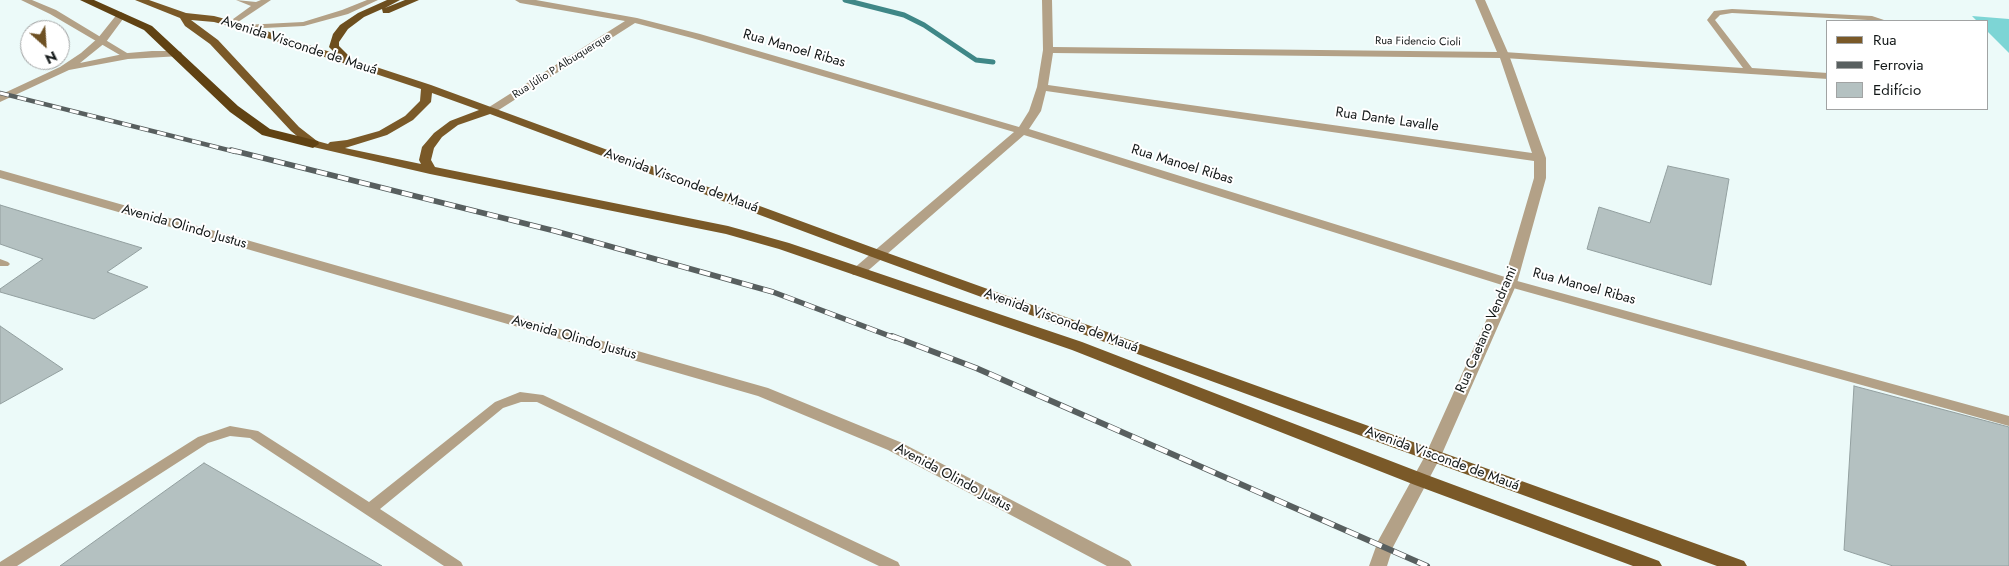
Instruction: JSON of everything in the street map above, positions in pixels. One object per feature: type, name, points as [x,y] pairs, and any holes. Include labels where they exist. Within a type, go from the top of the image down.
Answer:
[{"type":"highway","points":[[85,0],[148,28],[234,109],[266,132],[313,144]]},
{"type":"highway","points":[[351,63],[334,48],[334,42],[344,27],[361,15],[395,0]]},
{"type":"highway","points":[[344,27],[414,0]]},
{"type":"main road","points":[[140,0],[178,13]]},
{"type":"main road","name":"Avenida Visconde de Mauá","points":[[178,13],[214,18],[427,87],[877,254],[1738,566]]},
{"type":"main road","name":"Avenida Visconde de Mauá","points":[[178,13],[224,53],[295,129],[313,144],[430,170],[728,230],[1077,346],[1421,480],[1653,566]]},
{"type":"main road","points":[[313,144],[348,144],[383,133],[409,118],[425,102],[427,87]]},
{"type":"main road","points":[[430,170],[425,160],[426,153],[428,147],[438,135],[454,123],[490,111]]},
{"type":"street","name":"Rua Manoel Ribas","points":[[520,0],[634,20],[696,36],[1022,131],[1510,282]]},
{"type":"street","points":[[858,272],[1022,131],[1035,111],[1042,87],[1048,50],[1047,0]]},
{"type":"street","name":"Rua Caetano Vendrami","points":[[1378,566],[1384,546],[1433,456],[1510,282],[1540,178],[1540,158],[1504,55],[1480,0]]},
{"type":"street","points":[[70,65],[102,40],[121,15]]},
{"type":"street","name":"Rua Júlio P Albuquerque","points":[[490,111],[634,20]]},
{"type":"street","name":"Rua Fidencio Cioli","points":[[1048,50],[1504,55]]},
{"type":"street","points":[[70,68],[128,56],[177,54]]},
{"type":"street","points":[[0,99],[62,70]]},
{"type":"street","points":[[1042,87],[1229,113]]},
{"type":"street","name":"Rua Dante Lavalle","points":[[1229,113],[1540,158]]},
{"type":"street","name":"Avenida Olindo Justus","points":[[0,174],[763,392],[894,446],[1123,566]]},
{"type":"lane","points":[[25,0],[53,12],[128,56]]},
{"type":"lane","points":[[240,0],[257,4]]},
{"type":"lane","points":[[238,26],[257,4],[267,0]]},
{"type":"lane","points":[[238,26],[288,26],[304,24],[346,12],[374,0]]},
{"type":"lane","points":[[1749,70],[1712,20],[1717,12],[1742,11],[1872,18],[1879,20]]},
{"type":"lane","name":"Rua Fidencio Cioli","points":[[1504,55],[1826,76]]},
{"type":"lane","name":"Rua Manoel Ribas","points":[[1510,282],[2009,421]]},
{"type":"lane","points":[[369,510],[498,405],[520,397],[539,398],[893,566]]},
{"type":"lane","points":[[5,566],[203,440],[230,431],[253,434],[456,566]]},
{"type":"shaded area","points":[[1972,16],[2009,19],[2009,53],[1989,33],[1989,20],[1976,20]]},
{"type":"building","points":[[1668,166],[1729,179],[1711,285],[1587,249],[1599,207],[1650,223]]},
{"type":"building","points":[[0,205],[142,248],[107,272],[148,287],[94,319],[0,292],[0,289],[43,259],[0,244]]},
{"type":"building","points":[[0,326],[63,369],[0,404]]},
{"type":"building","points":[[1854,386],[2009,427],[2009,566],[1893,566],[1844,550]]},
{"type":"building","points":[[204,463],[382,566],[60,566]]},
{"type":"waterway","points":[[845,0],[904,15],[924,25],[976,60],[993,62]]},
{"type":"railway","points":[[0,93],[236,152]]},
{"type":"railway","points":[[231,150],[555,231],[773,292],[895,338]]},
{"type":"railway","points":[[892,336],[976,368],[1427,566]]}]
